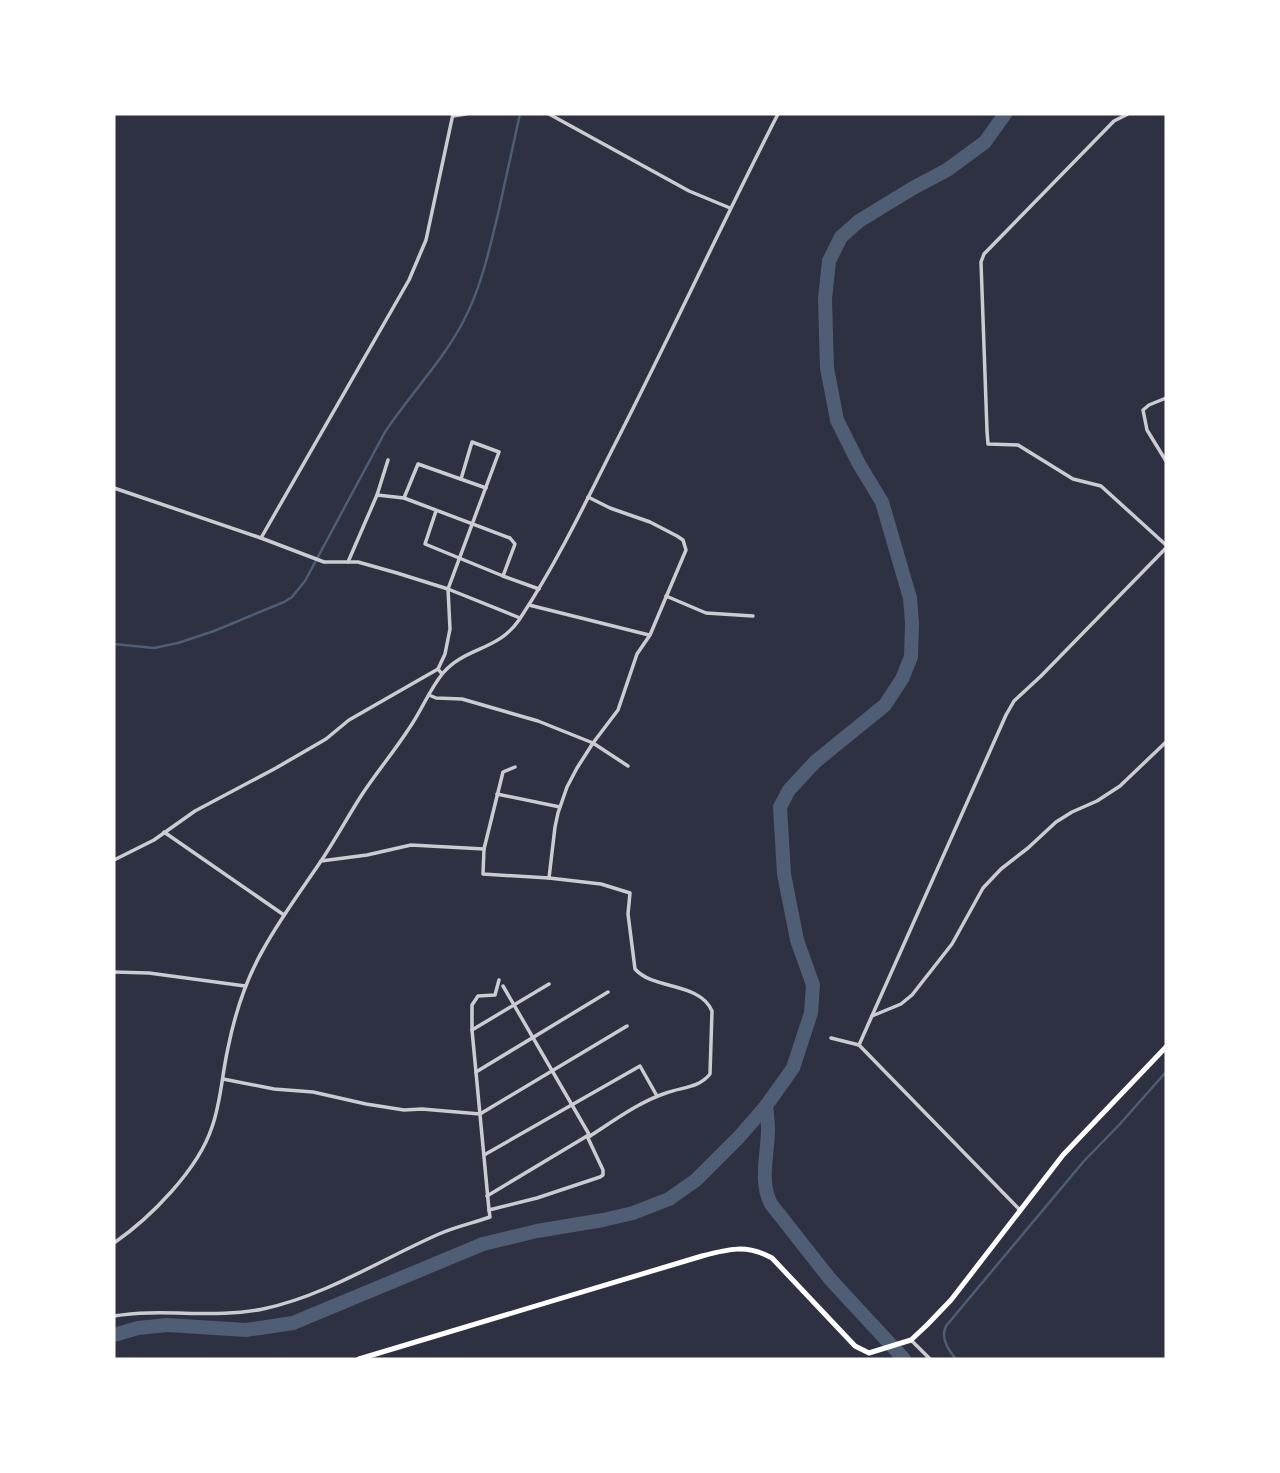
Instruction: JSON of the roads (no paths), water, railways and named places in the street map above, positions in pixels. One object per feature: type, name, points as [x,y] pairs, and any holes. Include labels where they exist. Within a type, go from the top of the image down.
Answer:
[{"type":"main road","points":[[359,1359],[702,1256],[726,1250],[747,1249],[759,1251],[772,1258],[855,1346],[869,1353],[908,1340],[951,1300],[1063,1154],[1166,1047]]},
{"type":"street","points":[[261,538],[409,280],[426,240],[453,115],[466,114]]},
{"type":"street","points":[[549,114],[689,191],[730,208]]},
{"type":"street","points":[[114,1243],[157,1207],[197,1157],[212,1128],[228,1048],[245,986],[263,949],[362,794],[410,729],[442,674],[457,661],[506,636],[554,565],[778,114]]},
{"type":"street","points":[[859,1045],[1014,701],[1166,546],[1101,486],[1073,479],[1018,445],[988,444],[981,262],[984,254],[1114,121],[1128,114]]},
{"type":"street","points":[[1166,398],[1149,405],[1143,411],[1147,430],[1166,461]]},
{"type":"street","points":[[114,860],[154,840],[195,811],[326,739],[349,720],[438,669],[445,654],[450,629],[448,589],[499,452],[472,442],[461,479]]},
{"type":"street","points":[[348,562],[377,495],[388,460]]},
{"type":"street","points":[[404,498],[418,464],[486,488]]},
{"type":"street","points":[[114,488],[324,562],[358,562],[448,589],[520,618]]},
{"type":"street","points":[[377,495],[404,498],[510,538],[515,544],[503,576]]},
{"type":"street","points":[[549,878],[560,807],[577,768],[618,710],[637,654],[650,635],[686,550],[683,540],[650,522],[588,497]]},
{"type":"street","points":[[436,511],[425,544],[539,589]]},
{"type":"street","points":[[666,596],[706,613],[753,616]]},
{"type":"street","points":[[529,605],[650,635]]},
{"type":"street","points":[[438,669],[442,674]]},
{"type":"street","points":[[429,695],[436,698],[462,699],[538,721],[593,743],[628,766]]},
{"type":"street","points":[[871,1017],[901,1004],[912,995],[952,944],[982,888],[1001,869],[1056,822],[1120,786],[1166,741]]},
{"type":"street","points":[[487,1196],[639,1105],[666,1093],[699,1084],[710,1074],[710,1006],[700,996],[637,972],[628,914],[631,895],[628,891],[601,884],[483,874],[484,849],[503,772],[515,767]]},
{"type":"street","points":[[497,794],[560,807]]},
{"type":"street","points":[[164,832],[284,915]]},
{"type":"street","points":[[321,860],[367,855],[411,845],[484,849]]},
{"type":"street","points":[[114,972],[149,973],[245,986]]},
{"type":"street","points":[[114,1316],[265,1309],[348,1279],[441,1233],[490,1217],[471,1005],[478,996],[495,995],[499,980]]},
{"type":"street","points":[[472,1030],[548,984]]},
{"type":"street","points":[[489,1210],[537,1198],[603,1175],[589,1136],[503,986]]},
{"type":"street","points":[[476,1072],[608,992]]},
{"type":"street","points":[[223,1079],[274,1089],[313,1092],[404,1110],[422,1108],[480,1114],[627,1026]]},
{"type":"street","points":[[831,1038],[859,1045],[1021,1211]]},
{"type":"street","points":[[484,1155],[640,1066],[657,1097]]},
{"type":"street","points":[[908,1340],[930,1359]]},
{"type":"waterway","points":[[114,644],[154,648],[178,643],[284,602],[292,597],[305,581],[385,432],[455,337],[469,309],[488,255],[520,114]]},
{"type":"waterway","points":[[114,1335],[138,1328],[167,1325],[246,1330],[293,1323],[483,1244],[633,1213],[669,1199],[696,1180],[766,1106],[793,1068],[811,1013],[813,985],[797,940],[784,874],[780,807],[789,790],[815,762],[885,705],[902,679],[911,657],[910,598],[882,502],[837,420],[827,368],[825,299],[829,261],[841,237],[859,221],[947,170],[985,142],[1005,114]]},
{"type":"waterway","points":[[956,1359],[944,1339],[946,1326],[1084,1161],[1166,1072]]},
{"type":"waterway","points":[[766,1106],[768,1129],[765,1186],[771,1204],[830,1279],[904,1359]]}]
